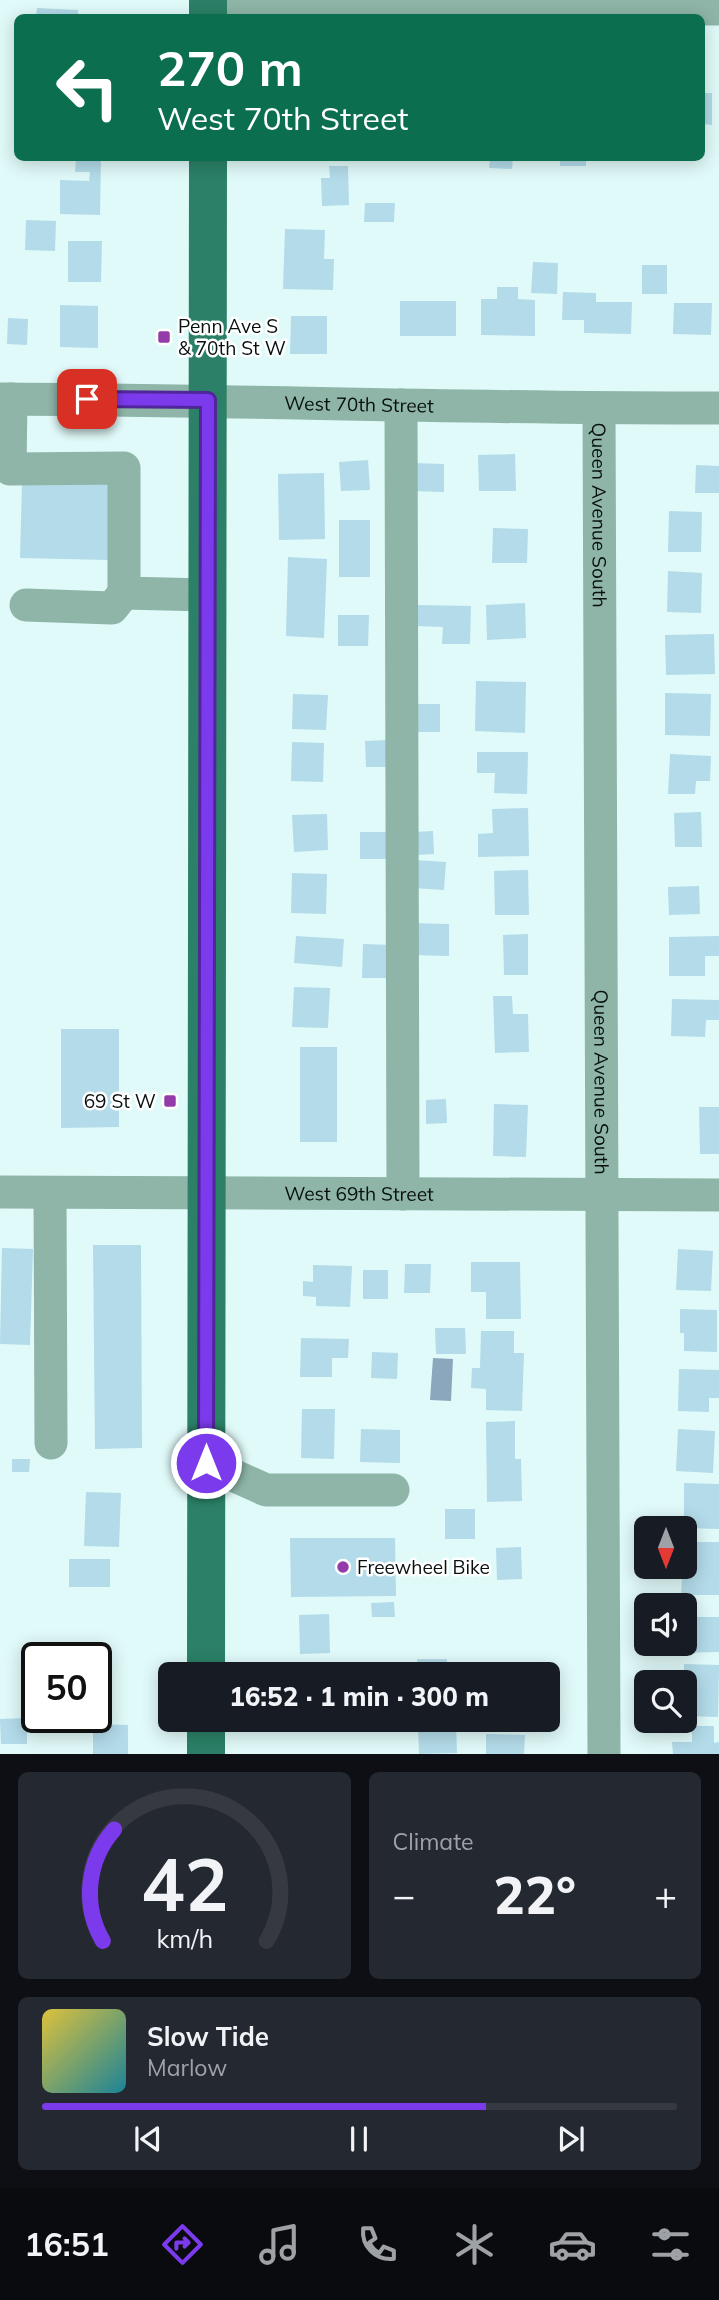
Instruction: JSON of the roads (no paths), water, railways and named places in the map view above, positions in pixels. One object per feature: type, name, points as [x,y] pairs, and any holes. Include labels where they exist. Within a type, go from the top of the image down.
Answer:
[{"type":"main road","points":[[206,1662],[208,161]]},
{"type":"main road","points":[[206,1732],[206,1754]]},
{"type":"street","points":[[208,9],[719,9]]},
{"type":"street","points":[[6,399],[10,469],[124,468],[124,593],[112,608],[26,605]]},
{"type":"street","name":"West 70th Street","points":[[6,399],[719,408]]},
{"type":"street","points":[[401,405],[403,1194]]},
{"type":"street","name":"Queen Avenue South","points":[[599,408],[604,1754]]},
{"type":"street","points":[[124,593],[207,595]]},
{"type":"street","name":"West 69th Street","points":[[0,1192],[719,1195]]},
{"type":"street","points":[[50,1193],[51,1443]]},
{"type":"street","points":[[206,1463],[266,1490],[393,1490]]},
{"type":"water","points":[[433,1358],[453,1359],[451,1401],[430,1400]]},
{"type":"place","name":"Penn Ave S & 70th St W","points":[[164,337]]},
{"type":"place","name":"69 St W","points":[[170,1101]]},
{"type":"place","name":"Freewheel Bike","points":[[343,1567]]}]
